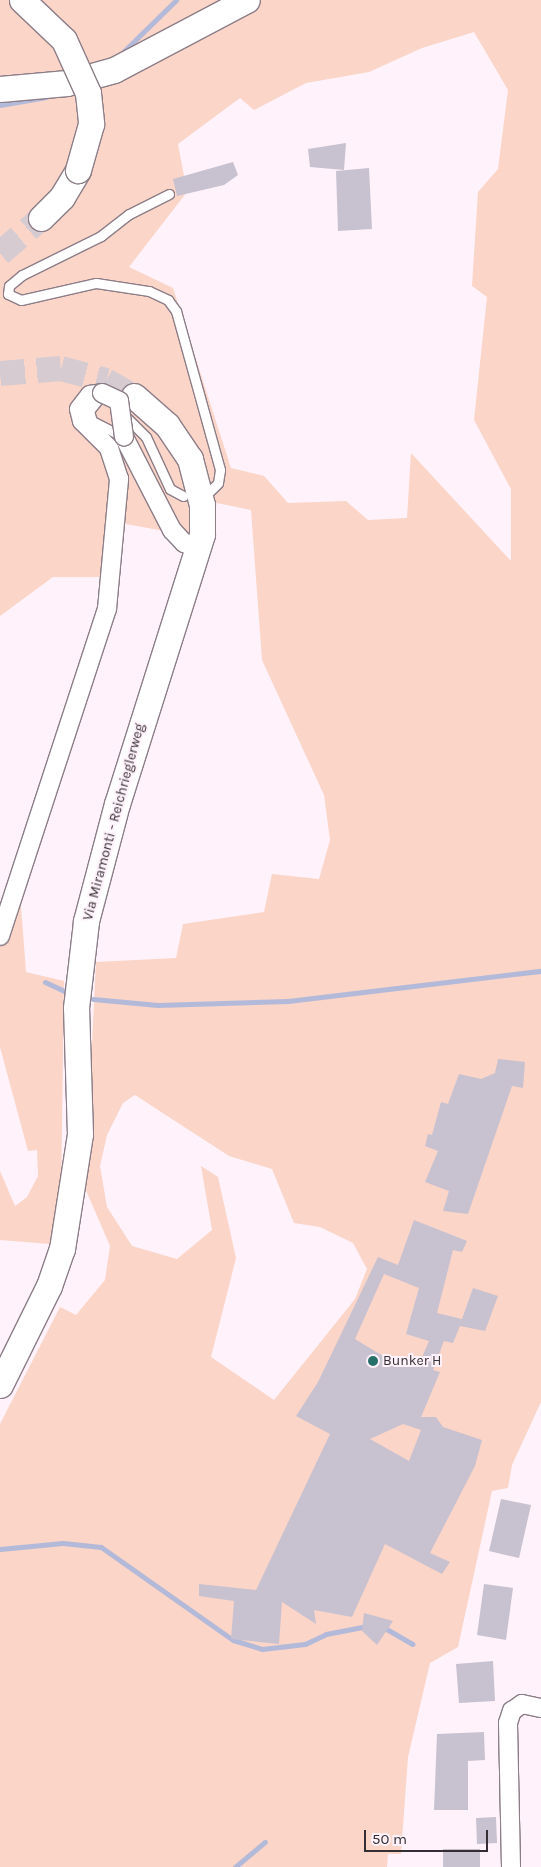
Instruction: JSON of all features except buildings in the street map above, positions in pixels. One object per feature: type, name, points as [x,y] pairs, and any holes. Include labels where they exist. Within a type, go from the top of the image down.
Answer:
[{"type":"main road","points":[[22,0],[64,40],[88,93],[91,124],[78,170],[62,197],[41,218]]},
{"type":"main road","points":[[0,89],[76,81],[140,58],[247,0]]},
{"type":"main road","name":"Via Miramonti - Reichrieglerweg","points":[[0,1385],[49,1286],[62,1248],[80,1134],[76,1008],[86,921],[157,669],[198,549],[202,505],[190,459],[168,426],[134,396]]},
{"type":"street","points":[[0,936],[108,609],[119,479],[109,448],[82,421],[80,409],[90,395],[102,393],[119,402],[124,437],[172,530],[184,543],[198,549]]},
{"type":"street","points":[[510,1867],[508,1723],[512,1711],[522,1704],[541,1708]]},
{"type":"lane","points":[[169,194],[129,214],[101,236],[22,275],[9,286],[8,294],[21,300],[96,283],[149,291],[168,300],[176,311],[220,470],[218,483],[210,490]]},
{"type":"lane","points":[[124,437],[92,421],[94,403],[108,402],[136,424],[170,489],[183,496]]},
{"type":"shaded area","points":[[0,0],[541,0],[541,1402],[512,1465],[508,1488],[492,1491],[458,1647],[430,1663],[408,1757],[401,1854],[388,1854],[387,1867],[0,1867],[0,1424],[60,1307],[76,1315],[105,1280],[110,1246],[85,1188],[96,962],[176,958],[183,924],[264,912],[272,874],[319,879],[330,840],[324,795],[262,660],[251,510],[217,503],[192,536],[109,521],[100,577],[53,577],[0,616]],"holes":[[[474,32],[508,90],[498,169],[478,192],[472,286],[487,297],[474,420],[511,489],[511,561],[411,453],[407,518],[368,520],[346,501],[288,503],[264,476],[231,468],[173,288],[129,267],[187,192],[178,144],[240,98],[254,110],[306,83],[369,72],[422,48]],[[135,1095],[229,1156],[272,1169],[294,1223],[320,1227],[353,1243],[367,1269],[355,1299],[274,1400],[211,1357],[236,1258],[218,1177],[201,1166],[212,1230],[177,1259],[132,1246],[107,1207],[100,1166],[107,1135],[123,1103]]]},
{"type":"shaded area","points":[[20,893],[26,972],[64,981],[61,1198],[50,1244],[0,1240],[0,1171],[15,1206],[27,1197],[38,1176],[37,1150],[28,1151],[0,1047],[0,931]]},
{"type":"waterway","points":[[124,51],[176,0]]},
{"type":"waterway","points":[[0,105],[46,97]]},
{"type":"waterway","points":[[93,999],[158,1005],[288,1001],[541,971]]},
{"type":"waterway","points":[[45,982],[64,991]]},
{"type":"waterway","points":[[0,1549],[63,1543],[101,1547],[233,1640],[262,1649],[305,1644],[326,1634],[367,1626]]},
{"type":"waterway","points":[[383,1627],[412,1644]]},
{"type":"waterway","points":[[235,1867],[265,1842]]},
{"type":"tunnel","points":[[0,253],[41,218]]},
{"type":"tunnel","points":[[0,373],[61,368],[106,380],[134,396]]},
{"type":"place","name":"Bunker H","points":[[373,1361]]}]
